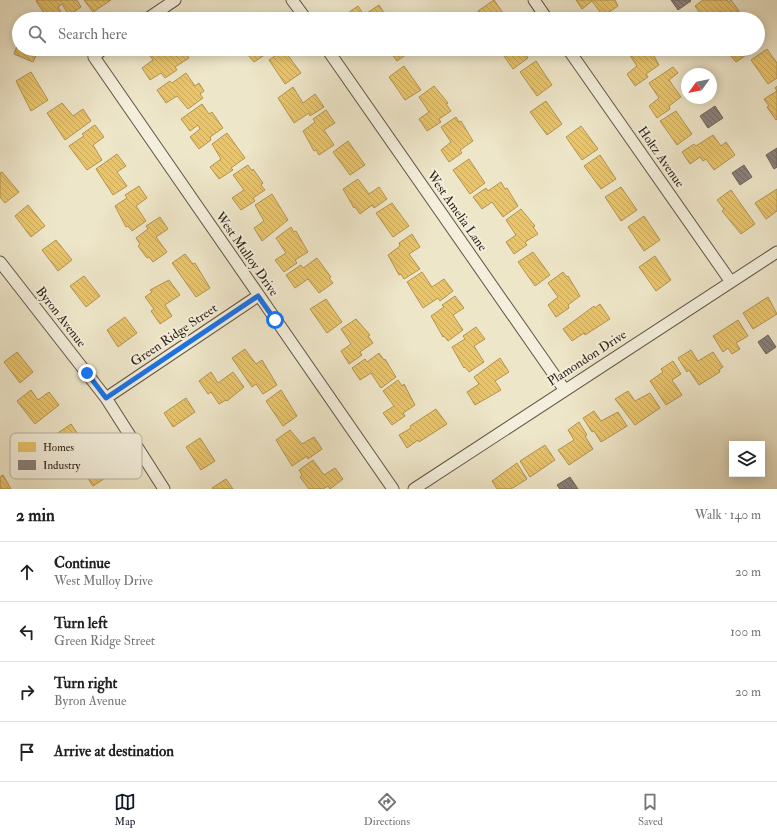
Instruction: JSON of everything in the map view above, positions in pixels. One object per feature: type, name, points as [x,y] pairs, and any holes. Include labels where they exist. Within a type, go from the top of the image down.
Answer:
[{"type":"street","points":[[157,12],[175,0]]},
{"type":"street","points":[[292,0],[301,12]]},
{"type":"street","points":[[534,0],[542,12]]},
{"type":"street","name":"West Mulloy Drive","points":[[95,56],[94,57],[258,296],[393,489]]},
{"type":"street","name":"West Amelia Lane","points":[[332,56],[564,389]]},
{"type":"street","name":"Holtz Avenue","points":[[573,56],[731,282]]},
{"type":"street","name":"Plamondon Drive","points":[[414,489],[564,389],[777,252]]},
{"type":"street","name":"Byron Avenue","points":[[0,262],[106,398],[128,433]]},
{"type":"street","name":"Green Ridge Street","points":[[106,398],[258,296]]},
{"type":"street","name":"Byron Avenue","points":[[142,454],[164,489]]},
{"type":"building: Homes","points":[[77,0],[81,7],[74,12],[67,12],[62,4],[58,7],[61,12],[43,12],[36,1]]},
{"type":"building: Homes","points":[[84,0],[111,0],[93,12]]},
{"type":"building: Homes","points":[[494,0],[502,12],[479,12],[478,11]]},
{"type":"building: Homes","points":[[576,0],[615,0],[618,6],[609,12],[600,12],[592,1],[582,9]]},
{"type":"building: Homes","points":[[703,0],[727,0],[728,2],[731,0],[739,11],[699,12],[695,6]]},
{"type":"building: Homes","points":[[379,5],[384,12],[368,12]]},
{"type":"building: Homes","points":[[358,6],[362,12],[349,12]]},
{"type":"building: Homes","points":[[767,49],[777,63],[777,78],[768,84],[751,60],[757,56],[765,56],[765,50]]},
{"type":"building: Homes","points":[[19,56],[36,56],[33,62]]},
{"type":"building: Homes","points":[[150,56],[188,56],[189,58],[175,67],[177,70],[165,78],[161,73],[150,80],[142,68],[153,60]]},
{"type":"building: Homes","points":[[249,56],[263,56],[254,62]]},
{"type":"building: Homes","points":[[275,56],[288,56],[301,73],[285,84],[269,60]]},
{"type":"building: Homes","points":[[393,56],[404,56],[397,61]]},
{"type":"building: Homes","points":[[504,56],[527,56],[528,58],[513,69]]},
{"type":"building: Homes","points":[[630,56],[654,56],[659,65],[646,74],[648,77],[635,86],[627,74],[637,66]]},
{"type":"building: Homes","points":[[731,56],[745,56],[736,62]]},
{"type":"building: Homes","points":[[536,61],[552,85],[537,96],[520,72]]},
{"type":"building: Homes","points":[[404,66],[421,90],[405,100],[389,77]]},
{"type":"building: Homes","points":[[673,67],[678,73],[669,80],[681,97],[669,106],[670,109],[657,118],[649,106],[659,98],[649,83]]},
{"type":"building: Homes","points":[[31,72],[48,100],[31,111],[16,81]]},
{"type":"building: Homes","points":[[186,73],[195,86],[199,83],[204,91],[200,94],[203,98],[188,109],[177,96],[166,103],[157,90],[170,81],[172,83]]},
{"type":"building: Homes","points":[[434,86],[448,103],[446,104],[451,111],[439,119],[441,122],[427,131],[419,119],[429,112],[419,97]]},
{"type":"building: Homes","points":[[293,87],[303,103],[315,94],[324,107],[310,116],[309,113],[294,123],[278,98]]},
{"type":"building: Homes","points":[[777,91],[776,120],[767,107],[769,106],[764,99]]},
{"type":"building: Homes","points":[[546,101],[562,124],[547,135],[530,112]]},
{"type":"building: Homes","points":[[62,103],[73,116],[83,109],[91,121],[65,140],[47,113]]},
{"type":"building: Homes","points":[[202,104],[209,114],[212,112],[223,128],[210,137],[211,140],[199,149],[190,137],[200,129],[198,125],[190,131],[181,119]]},
{"type":"building: Homes","points":[[326,110],[335,123],[324,130],[334,145],[319,155],[316,150],[314,151],[303,131],[315,122],[313,119]]},
{"type":"building: Homes","points":[[676,111],[692,134],[677,145],[660,121]]},
{"type":"building: Homes","points":[[456,117],[459,122],[461,121],[473,141],[460,150],[462,153],[449,162],[441,150],[451,142],[441,127]]},
{"type":"building: Homes","points":[[95,125],[104,137],[93,145],[102,160],[87,170],[69,146],[84,136],[82,134]]},
{"type":"building: Homes","points":[[581,126],[598,149],[582,160],[566,137]]},
{"type":"building: Homes","points":[[227,133],[245,158],[231,168],[233,170],[219,179],[210,167],[221,159],[212,144]]},
{"type":"building: Homes","points":[[713,135],[721,146],[726,142],[735,155],[714,170],[706,159],[703,161],[700,157],[690,164],[682,152],[694,144],[696,146]]},
{"type":"building: Homes","points":[[348,141],[365,165],[350,175],[333,152]]},
{"type":"building: Homes","points":[[117,154],[126,166],[117,172],[127,186],[113,195],[96,169]]},
{"type":"building: Homes","points":[[600,155],[616,179],[601,189],[584,166]]},
{"type":"building: Homes","points":[[469,159],[485,183],[470,194],[453,170]]},
{"type":"building: Homes","points":[[248,165],[252,171],[253,169],[263,183],[261,185],[265,190],[253,198],[255,201],[241,210],[232,198],[244,190],[233,175]]},
{"type":"building: Homes","points":[[2,172],[19,192],[5,203],[0,197],[0,173]]},
{"type":"building: Homes","points":[[358,179],[369,194],[379,187],[387,199],[374,208],[372,205],[360,214],[355,207],[354,208],[343,189]]},
{"type":"building: Homes","points":[[501,182],[505,189],[507,188],[518,206],[503,217],[492,202],[482,209],[473,197],[486,188],[488,191]]},
{"type":"building: Homes","points":[[139,186],[147,198],[136,206],[146,221],[132,231],[128,226],[126,227],[115,206],[127,198],[125,195]]},
{"type":"building: Homes","points":[[621,187],[637,210],[621,221],[605,197]]},
{"type":"building: Homes","points":[[777,189],[777,211],[766,219],[755,203]]},
{"type":"building: Homes","points":[[731,190],[755,224],[741,234],[722,211],[724,209],[717,200]]},
{"type":"building: Homes","points":[[272,194],[288,220],[262,241],[254,228],[264,221],[255,205]]},
{"type":"building: Homes","points":[[392,203],[409,226],[393,237],[376,213]]},
{"type":"building: Homes","points":[[28,205],[45,226],[31,237],[15,216]]},
{"type":"building: Homes","points":[[521,209],[535,226],[533,227],[538,234],[525,242],[527,245],[514,254],[506,242],[516,235],[506,220]]},
{"type":"building: Homes","points":[[644,216],[660,240],[644,251],[628,227]]},
{"type":"building: Homes","points":[[160,217],[168,229],[156,237],[167,252],[153,262],[149,257],[147,258],[138,246],[140,244],[136,238],[148,229],[146,226]]},
{"type":"building: Homes","points":[[291,227],[294,232],[296,231],[308,252],[295,260],[297,263],[284,272],[275,260],[286,253],[276,238]]},
{"type":"building: Homes","points":[[412,234],[420,247],[409,254],[420,269],[404,279],[401,274],[399,275],[388,255],[400,246],[399,243]]},
{"type":"building: Homes","points":[[56,240],[72,260],[58,271],[42,250]]},
{"type":"building: Homes","points":[[533,252],[550,275],[535,286],[518,262]]},
{"type":"building: Homes","points":[[185,254],[193,264],[195,263],[210,288],[196,297],[172,263]]},
{"type":"building: Homes","points":[[655,256],[671,280],[656,291],[639,267]]},
{"type":"building: Homes","points":[[317,258],[331,277],[329,278],[333,283],[319,293],[308,279],[295,288],[286,275],[301,265],[303,268]]},
{"type":"building: Homes","points":[[422,272],[432,287],[444,279],[453,291],[440,301],[438,298],[423,308],[407,282]]},
{"type":"building: Homes","points":[[563,272],[567,277],[568,276],[580,296],[568,305],[569,308],[556,317],[548,305],[558,297],[548,283]]},
{"type":"building: Homes","points":[[84,276],[100,296],[86,307],[70,286]]},
{"type":"building: Homes","points":[[169,280],[180,295],[165,305],[172,316],[160,324],[151,311],[154,309],[145,297],[152,292],[150,290]]},
{"type":"building: Homes","points":[[455,296],[464,308],[453,315],[463,330],[448,341],[444,336],[443,337],[431,316],[444,307],[442,305]]},
{"type":"building: Homes","points":[[768,297],[777,314],[753,329],[743,313]]},
{"type":"building: Homes","points":[[326,299],[342,322],[327,333],[310,309]]},
{"type":"building: Homes","points":[[600,304],[610,319],[585,335],[584,333],[572,341],[563,329],[594,306],[595,308]]},
{"type":"building: Homes","points":[[125,317],[137,333],[118,347],[107,330]]},
{"type":"building: Homes","points":[[356,319],[370,335],[368,336],[373,343],[360,352],[362,355],[349,364],[341,351],[351,344],[341,329]]},
{"type":"building: Homes","points":[[738,320],[748,336],[736,343],[740,349],[732,354],[728,348],[723,352],[713,336]]},
{"type":"building: Homes","points":[[476,327],[485,339],[474,346],[484,362],[469,372],[465,367],[464,368],[452,347],[465,339],[463,336]]},
{"type":"building: Homes","points":[[245,349],[256,364],[262,360],[277,385],[263,394],[256,384],[252,387],[232,358]]},
{"type":"building: Homes","points":[[691,350],[698,361],[713,352],[723,367],[719,370],[720,372],[699,385],[689,370],[687,372],[678,358]]},
{"type":"building: Homes","points":[[17,352],[33,372],[20,383],[4,362]]},
{"type":"building: Homes","points":[[379,353],[384,360],[385,359],[396,377],[381,388],[371,373],[360,380],[352,368],[365,359],[367,362]]},
{"type":"building: Homes","points":[[500,358],[509,372],[495,381],[501,390],[475,405],[467,392],[479,384],[474,377]]},
{"type":"building: Homes","points":[[673,361],[681,374],[672,380],[682,395],[666,405],[650,381],[663,372],[661,369]]},
{"type":"building: Homes","points":[[211,372],[218,383],[233,372],[244,387],[227,401],[226,400],[219,404],[211,392],[208,394],[199,381]]},
{"type":"building: Homes","points":[[398,380],[402,386],[404,384],[415,405],[403,413],[405,416],[392,425],[383,413],[394,406],[383,391]]},
{"type":"building: Homes","points":[[31,390],[38,400],[49,392],[59,405],[35,424],[17,401]]},
{"type":"building: Homes","points":[[281,390],[297,416],[283,426],[266,401]]},
{"type":"building: Homes","points":[[628,391],[635,401],[650,393],[660,408],[635,425],[615,399]]},
{"type":"building: Homes","points":[[186,398],[195,412],[173,427],[164,413]]},
{"type":"building: Homes","points":[[436,409],[447,424],[419,442],[418,440],[407,448],[399,435]]},
{"type":"building: Homes","points":[[594,411],[601,421],[618,412],[627,426],[601,442],[583,418]]},
{"type":"building: Homes","points":[[579,422],[593,449],[569,465],[558,450],[574,440],[568,430]]},
{"type":"building: Homes","points":[[71,424],[77,433],[58,433]]},
{"type":"building: Homes","points":[[290,430],[302,444],[314,437],[322,449],[308,459],[307,456],[292,466],[276,440]]},
{"type":"building: Homes","points":[[200,438],[215,461],[201,470],[186,447]]},
{"type":"building: Homes","points":[[545,445],[555,460],[530,477],[520,461]]},
{"type":"building: Homes","points":[[313,460],[324,475],[335,468],[343,479],[330,489],[328,486],[323,489],[309,489],[300,477],[302,475],[299,470]]},
{"type":"building: Homes","points":[[517,463],[527,479],[511,489],[497,489],[492,481]]},
{"type":"building: Homes","points":[[3,475],[11,489],[0,489],[0,477]]},
{"type":"building: Homes","points":[[88,479],[104,479],[93,486]]},
{"type":"building: Homes","points":[[226,479],[233,489],[212,488]]},
{"type":"building: Industry","points":[[671,0],[690,0],[691,1],[678,10]]},
{"type":"building: Industry","points":[[715,106],[723,118],[708,128],[700,116]]},
{"type":"building: Industry","points":[[777,148],[777,167],[774,169],[766,155]]},
{"type":"building: Industry","points":[[744,165],[752,177],[740,185],[732,173]]},
{"type":"building: Industry","points":[[768,335],[776,347],[766,354],[758,342]]},
{"type":"building: Industry","points":[[570,477],[578,489],[560,489],[557,485]]},
{"type":"route","points":[[87,373],[106,398],[258,296],[275,320]]}]
